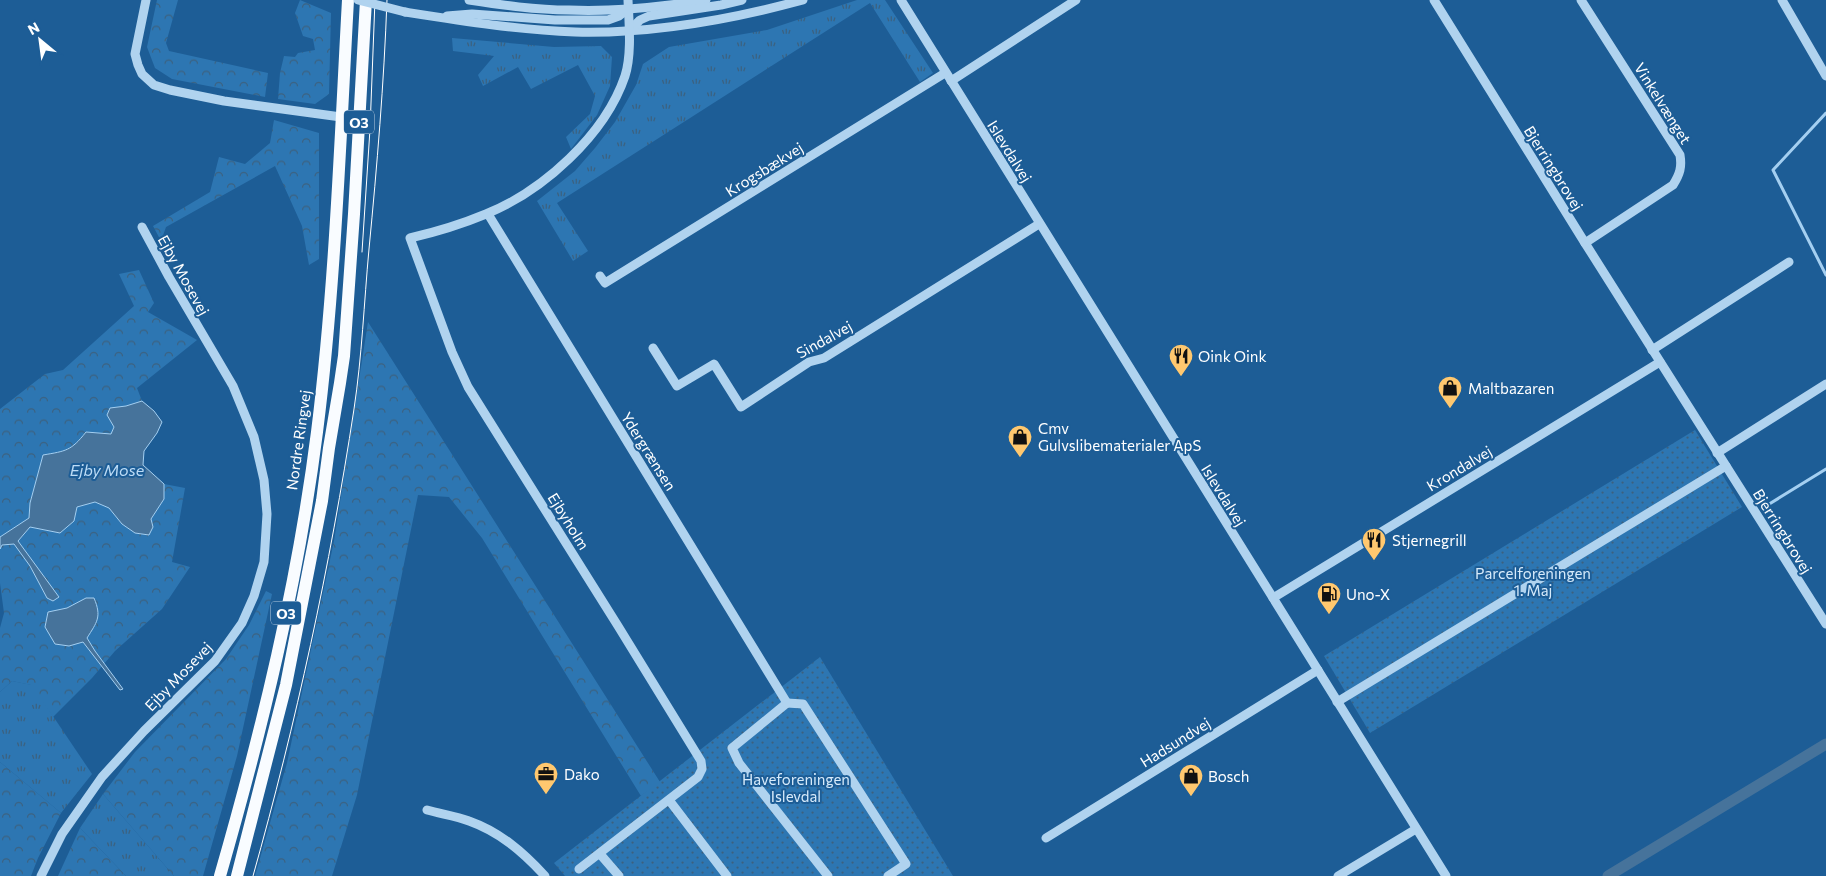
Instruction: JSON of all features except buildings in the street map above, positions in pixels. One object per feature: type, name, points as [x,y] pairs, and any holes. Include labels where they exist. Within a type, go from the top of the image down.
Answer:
[{"type":"main road","name":"Nordre Ringvej","points":[[220,876],[258,742],[291,588],[308,494],[327,345],[348,0]]},
{"type":"main road","name":"O3","points":[[237,876],[286,685],[322,501],[344,356],[366,0]]},
{"type":"street","points":[[146,0],[135,54],[142,74],[154,85],[224,101],[341,118]]},
{"type":"street","points":[[358,0],[406,12],[432,16],[518,28],[576,32],[630,30],[683,25],[739,16],[803,0]]},
{"type":"street","points":[[470,0],[512,6],[569,10],[628,4],[706,0]]},
{"type":"street","points":[[630,30],[640,20],[649,16],[742,0]]},
{"type":"street","name":"Islevdalvej","points":[[901,0],[1446,876]]},
{"type":"street","points":[[951,81],[1076,0]]},
{"type":"street","name":"Bjerringbrovej","points":[[1434,0],[1652,350],[1823,612],[1826,624]]},
{"type":"street","name":"Vinkelvænget","points":[[1581,0],[1680,155],[1682,166],[1680,176],[1673,185],[1584,243]]},
{"type":"street","points":[[1782,0],[1826,76]]},
{"type":"street","points":[[432,16],[472,14],[555,20],[608,20],[619,16],[628,4]]},
{"type":"street","points":[[488,214],[544,181],[572,156],[599,126],[616,98],[626,74],[630,30],[628,4]]},
{"type":"street","name":"Krogsbækvej","points":[[600,276],[605,283],[945,73]]},
{"type":"street","name":"Ejbyholm","points":[[488,214],[410,238],[452,352],[468,387],[701,761],[702,768],[698,778],[579,869]]},
{"type":"street","name":"Ydergrænsen","points":[[488,214],[787,703]]},
{"type":"street","name":"Sindalvej","points":[[653,348],[677,386],[714,364],[741,407],[809,362],[824,358],[1039,224]]},
{"type":"street","name":"Ejby Mosevej","points":[[41,876],[62,834],[102,777],[144,731],[215,661],[237,631],[254,596],[264,562],[267,514],[264,480],[254,437],[233,386],[168,277],[142,228]]},
{"type":"street","points":[[1652,350],[1789,262]]},
{"type":"street","name":"Krondalvej","points":[[1273,598],[1660,362]]},
{"type":"street","points":[[1718,453],[1826,384]]},
{"type":"street","points":[[1337,702],[1726,466]]},
{"type":"street","name":"Hadsundvej","points":[[1046,838],[1318,670]]},
{"type":"street","points":[[828,876],[739,763],[732,748],[787,703],[803,704],[906,864],[888,876]]},
{"type":"street","points":[[669,800],[727,876]]},
{"type":"street","points":[[427,810],[468,820],[494,832],[514,845],[545,876]]},
{"type":"street","points":[[1338,876],[1416,829]]},
{"type":"street","points":[[600,854],[619,876]]},
{"type":"green space","points":[[157,0],[178,0],[166,43],[169,51],[268,73],[265,97],[172,79],[155,68],[147,47]]},
{"type":"green space","points":[[300,0],[331,13],[329,94],[315,104],[278,99],[280,73],[284,56],[295,57],[298,53],[315,50],[313,39],[303,36],[295,13]]},
{"type":"green space","points":[[857,0],[885,0],[933,73],[920,82],[870,3],[557,203],[588,251],[573,261],[537,201],[575,171],[595,148],[615,122],[636,85],[643,64],[669,47],[767,30]]},
{"type":"green space","points":[[452,38],[554,47],[601,46],[612,57],[610,86],[597,115],[571,149],[566,137],[590,114],[595,96],[578,65],[531,89],[518,67],[483,86],[478,75],[494,56],[453,51]]},
{"type":"green space","points":[[274,120],[319,133],[319,259],[309,265],[302,226],[275,166],[166,227],[161,241],[153,226],[210,192],[219,157],[245,164],[270,143]]},
{"type":"green space","points":[[139,270],[154,303],[148,312],[197,340],[137,388],[142,401],[110,408],[107,415],[114,427],[111,434],[86,432],[72,447],[43,455],[30,503],[29,518],[0,537],[0,409],[45,374],[63,370],[134,306],[119,274]]},
{"type":"green space","points":[[368,322],[660,782],[641,796],[482,538],[449,497],[418,495],[357,795],[332,876],[255,876],[287,763],[334,541]]},
{"type":"green space","name":"Parcelforeningen 1. Maj","points":[[1695,430],[1742,507],[1370,733],[1324,656]]},
{"type":"green space","points":[[164,484],[185,488],[172,562],[190,567],[162,609],[115,651],[92,678],[53,717],[31,685],[12,681],[0,692],[0,628],[4,613],[0,583],[0,549],[2,545],[18,541],[30,527],[74,521],[77,507],[95,502],[109,508],[122,524],[135,533],[149,535],[151,519],[164,499]]},
{"type":"green space","points":[[266,591],[272,594],[237,756],[203,876],[174,876],[103,794],[135,752],[226,659],[249,625]]},
{"type":"green space","name":"Haveforeningen Islevdal","points":[[820,657],[953,876],[565,876],[554,863]]},
{"type":"green space","points":[[12,681],[32,685],[92,774],[61,813],[0,762],[0,692]]},
{"type":"green space","points":[[0,762],[61,813],[31,876],[0,876]]},
{"type":"green space","points":[[103,794],[174,876],[126,876],[80,828]]},
{"type":"green space","points":[[80,828],[126,876],[58,876]]},
{"type":"water","name":"Ejby Mose","points":[[142,401],[154,411],[162,422],[157,433],[144,451],[143,465],[164,484],[164,499],[151,519],[153,527],[149,535],[135,533],[122,524],[109,508],[95,502],[77,507],[74,521],[60,533],[30,527],[18,541],[59,597],[53,601],[47,598],[30,566],[14,544],[2,545],[0,549],[0,537],[29,518],[30,503],[43,455],[72,447],[86,432],[111,434],[114,427],[107,415],[110,408]]},
{"type":"water","points":[[86,598],[94,598],[98,610],[96,623],[87,638],[123,689],[120,690],[83,642],[69,646],[55,644],[45,627],[48,612],[67,608]]},
{"type":"waterway","points":[[1826,113],[1773,170],[1826,275]]},
{"type":"waterway","points":[[1766,506],[1826,469]]},
{"type":"waterway","points":[[1608,876],[1826,744]]},
{"type":"tram line","points":[[362,252],[370,129],[375,0]]},
{"type":"tram line","points":[[253,876],[298,703],[323,586],[345,468],[361,349],[377,156],[387,0]]},
{"type":"place","name":"Oink Oink","points":[[1181,377]]},
{"type":"place","name":"Maltbazaren","points":[[1450,409]]},
{"type":"place","name":"Cmv Gulvslibematerialer ApS","points":[[1020,458]]},
{"type":"place","name":"Stjernegrill","points":[[1374,561]]},
{"type":"place","name":"Uno-X","points":[[1329,615]]},
{"type":"place","name":"Dako","points":[[546,795]]},
{"type":"place","name":"Bosch","points":[[1191,797]]}]
